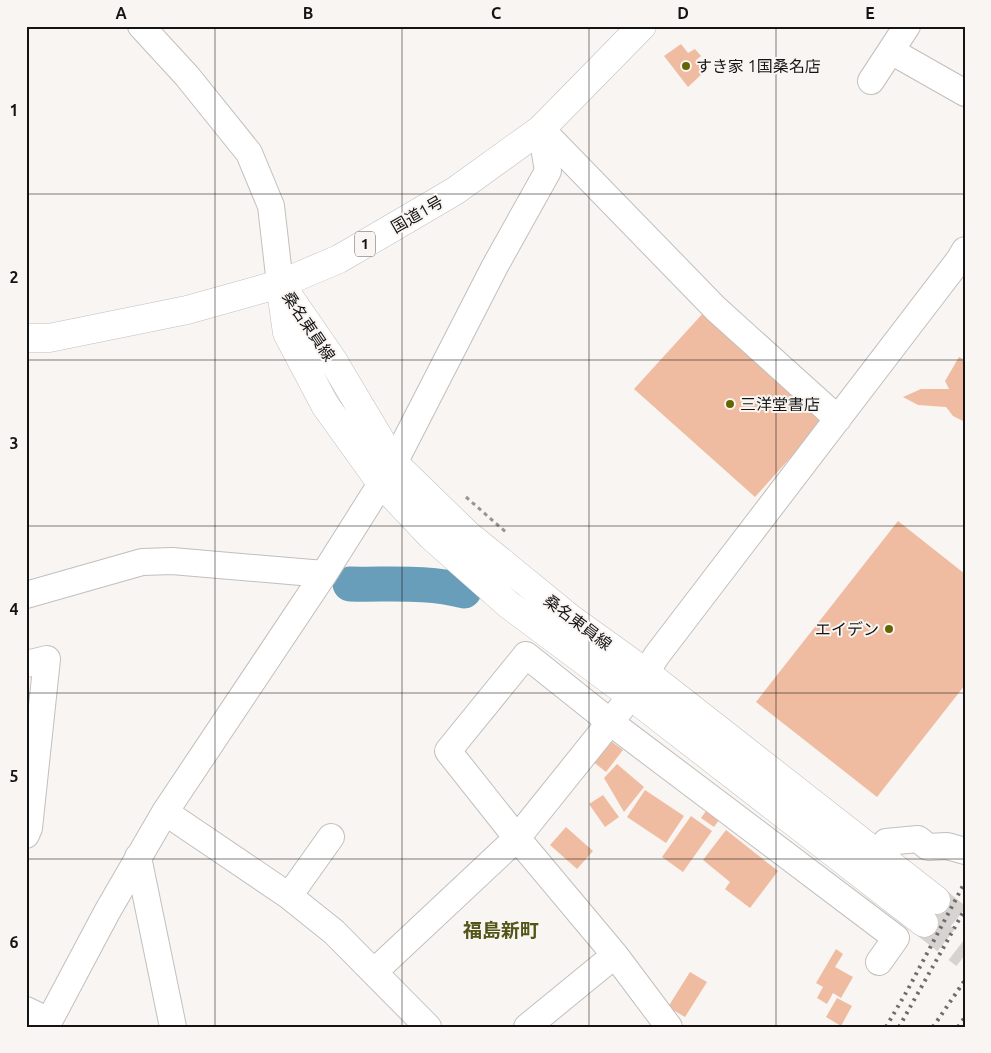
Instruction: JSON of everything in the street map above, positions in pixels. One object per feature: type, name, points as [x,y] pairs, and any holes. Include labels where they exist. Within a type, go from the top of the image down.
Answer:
[{"type":"main road","name":"国道1号","points":[[26,338],[49,338],[187,310],[280,284],[339,259],[455,192],[540,129],[642,26]]},
{"type":"main road","name":"桑名東員線","points":[[280,284],[332,359],[387,473],[431,536],[509,605],[631,696],[930,911],[645,672],[570,618],[467,534],[387,473]]},
{"type":"street","points":[[141,26],[187,76],[249,153],[271,206],[280,284]]},
{"type":"street","points":[[871,80],[907,26]]},
{"type":"street","points":[[891,51],[965,93]]},
{"type":"street","points":[[540,129],[716,309],[838,419]]},
{"type":"street","points":[[41,1019],[166,812],[324,574],[387,473],[495,266],[548,171],[540,129]]},
{"type":"street","points":[[374,972],[517,838],[631,696],[645,672],[965,250]]},
{"type":"street","points":[[26,595],[142,562],[172,561],[324,574]]},
{"type":"street","points":[[669,1027],[614,954],[517,838],[448,751],[526,655],[610,722],[896,938],[879,962]]},
{"type":"street","points":[[26,664],[48,660],[29,828],[26,835]]},
{"type":"street","points":[[166,812],[289,896],[334,932],[428,1027]]},
{"type":"street","points":[[289,896],[331,838]]},
{"type":"street","points":[[886,842],[918,839],[928,847],[947,846],[965,852]]},
{"type":"street","points":[[138,857],[173,1027]]},
{"type":"street","points":[[527,1027],[614,954]]},
{"type":"building","name":"すき家 1国桑名店","points":[[681,44],[688,53],[695,49],[701,56],[696,60],[705,71],[688,87],[664,56]]},
{"type":"building","name":"三洋堂書店","points":[[705,311],[825,419],[755,497],[634,389]]},
{"type":"building","points":[[959,357],[965,360],[965,422],[953,416],[946,407],[918,405],[903,397],[921,389],[949,389],[945,381]]},
{"type":"building","name":"エイデン","points":[[898,521],[965,574],[965,685],[877,797],[756,702]]},
{"type":"building","points":[[608,739],[623,750],[606,772],[591,760]]},
{"type":"building","points":[[617,764],[644,787],[624,812],[604,778]]},
{"type":"building","points":[[645,790],[684,816],[666,843],[627,817]]},
{"type":"building","points":[[603,795],[619,817],[605,827],[589,804]]},
{"type":"building","points":[[711,804],[724,813],[714,827],[701,818]]},
{"type":"building","points":[[691,816],[712,831],[683,872],[662,857]]},
{"type":"building","points":[[566,827],[593,851],[577,869],[550,845]]},
{"type":"building","points":[[726,830],[778,871],[750,908],[725,889],[730,882],[703,860]]},
{"type":"building","points":[[836,949],[843,954],[835,967],[853,977],[841,998],[833,993],[827,1004],[817,998],[823,987],[816,983]]},
{"type":"building","points":[[690,972],[707,982],[685,1017],[668,1007]]},
{"type":"building","points":[[837,998],[852,1006],[841,1026],[826,1017]]},
{"type":"waterway","points":[[350,584],[408,584],[464,591]]},
{"type":"tunnel","points":[[936,900],[965,924]]},
{"type":"tunnel","points":[[924,923],[965,955]]},
{"type":"railway","points":[[886,1027],[965,882]]},
{"type":"railway","points":[[899,1027],[965,909]]},
{"type":"railway","points":[[933,1027],[965,980]]},
{"type":"railway","points":[[958,1027],[965,1017]]},
{"type":"place","name":"すき家 1国桑名店","points":[[686,66]]},
{"type":"place","name":"三洋堂書店","points":[[730,404]]},
{"type":"place","name":"エイデン","points":[[889,629]]},
{"type":"district","name":"福島新町","points":[[501,930]]}]
